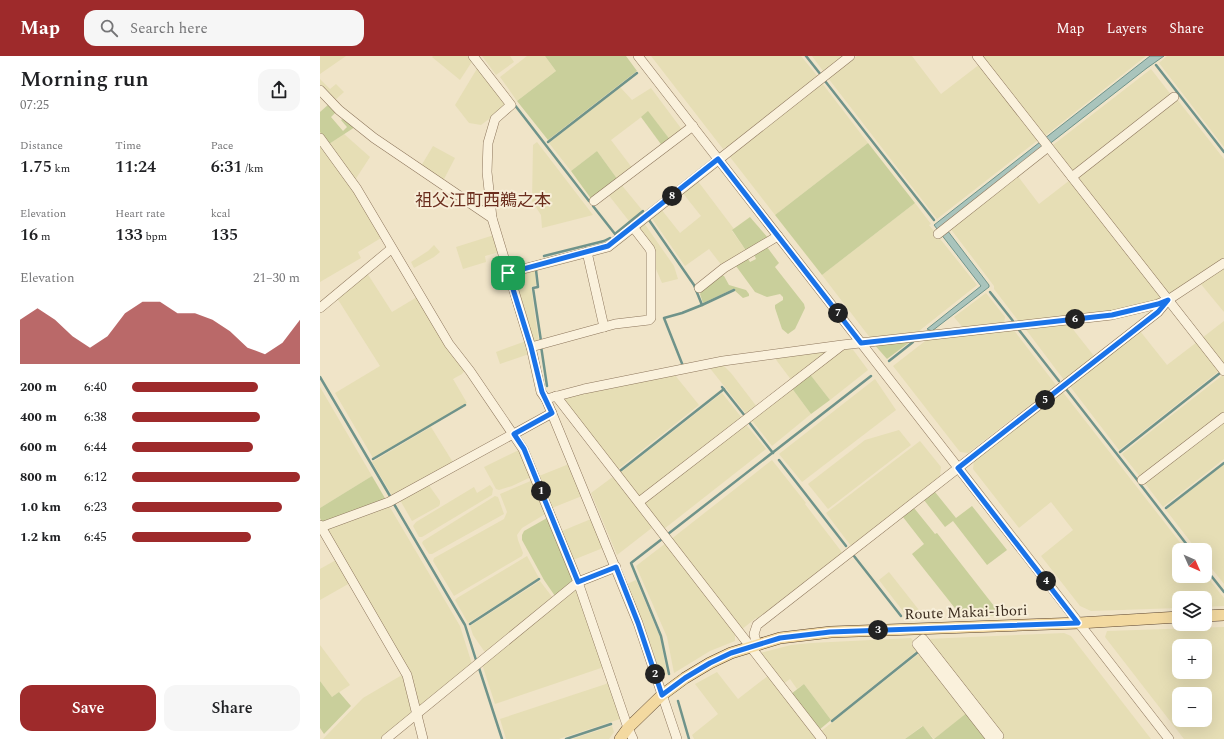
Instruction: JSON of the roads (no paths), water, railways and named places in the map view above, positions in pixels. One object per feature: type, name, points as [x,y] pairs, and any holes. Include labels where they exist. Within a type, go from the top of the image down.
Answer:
[{"type":"main road","points":[[1212,616],[1224,615]]},
{"type":"main road","name":"Route Makai-Ibori","points":[[620,739],[628,728],[662,695],[685,678],[710,663],[731,653],[780,638],[830,632],[1078,623],[1172,617]]},
{"type":"street","points":[[473,56],[511,105],[495,119],[488,143],[487,172],[492,218],[531,347],[542,392],[638,623],[677,739]]},
{"type":"street","points":[[638,56],[1169,739]]},
{"type":"street","points":[[508,273],[608,246],[850,56]]},
{"type":"street","points":[[977,56],[1224,371]]},
{"type":"street","points":[[320,90],[339,110],[374,138],[492,218]]},
{"type":"street","points":[[1072,177],[1174,97]]},
{"type":"street","points":[[594,201],[693,126]]},
{"type":"street","points":[[320,138],[357,189],[391,249],[449,344],[470,371],[524,449],[578,582],[633,739]]},
{"type":"street","points":[[941,232],[1046,144]]},
{"type":"street","points":[[531,347],[615,324],[649,320],[651,318],[651,252],[633,227]]},
{"type":"street","points":[[699,288],[724,268],[778,236]]},
{"type":"street","points":[[320,308],[391,249]]},
{"type":"street","points":[[587,252],[604,327]]},
{"type":"street","points":[[546,399],[723,361],[842,345],[1112,315],[1158,304],[1168,300],[1224,263]]},
{"type":"street","points":[[754,646],[754,634],[757,625],[1158,312],[1168,300]]},
{"type":"street","points":[[639,502],[842,345]]},
{"type":"street","points":[[556,396],[741,634],[754,646],[822,739]]},
{"type":"street","points":[[423,739],[408,675],[320,526],[389,502],[552,413]]},
{"type":"street","points":[[1142,480],[1224,417]]},
{"type":"street","points":[[386,739],[578,582],[616,567]]},
{"type":"street","points":[[741,634],[753,624],[757,625]]},
{"type":"street","points":[[917,629],[917,637],[920,641],[923,639],[995,738]]},
{"type":"water","points":[[1150,56],[1164,56],[944,226],[989,287],[932,331],[927,329],[981,286],[934,225]]},
{"type":"waterway","points":[[806,56],[821,75]]},
{"type":"waterway","points":[[1156,65],[1224,152]]},
{"type":"waterway","points":[[548,142],[637,73]]},
{"type":"waterway","points":[[825,81],[934,220]]},
{"type":"waterway","points":[[514,104],[589,201]]},
{"type":"waterway","points":[[593,206],[615,234],[643,211]]},
{"type":"waterway","points":[[649,220],[694,285],[702,305],[664,318],[683,366]]},
{"type":"waterway","points":[[544,256],[604,241],[610,238]]},
{"type":"waterway","points":[[536,270],[538,287],[533,288],[541,341]]},
{"type":"waterway","points":[[702,305],[734,290]]},
{"type":"waterway","points":[[990,292],[1013,321]]},
{"type":"waterway","points":[[1019,330],[1059,381]]},
{"type":"waterway","points":[[889,361],[913,342]]},
{"type":"waterway","points":[[541,346],[547,386]]},
{"type":"waterway","points":[[1120,452],[1220,373]]},
{"type":"waterway","points":[[668,534],[871,376]]},
{"type":"waterway","points":[[320,377],[390,496]]},
{"type":"waterway","points":[[722,387],[745,416]]},
{"type":"waterway","points":[[620,471],[724,389]]},
{"type":"waterway","points":[[1066,389],[1138,481]]},
{"type":"waterway","points":[[373,459],[465,405]]},
{"type":"waterway","points":[[748,421],[773,453]]},
{"type":"waterway","points":[[779,460],[846,546]]},
{"type":"waterway","points":[[1166,508],[1224,463]]},
{"type":"waterway","points":[[1140,484],[1186,543]]},
{"type":"waterway","points":[[394,504],[465,625],[476,660]]},
{"type":"waterway","points":[[662,539],[631,563],[661,636],[669,674]]},
{"type":"waterway","points":[[854,556],[901,616]]},
{"type":"waterway","points":[[1212,577],[1224,592]]},
{"type":"waterway","points":[[470,624],[539,579]]},
{"type":"waterway","points":[[832,721],[918,652]]},
{"type":"waterway","points":[[479,668],[502,739]]},
{"type":"waterway","points":[[678,701],[689,739]]},
{"type":"waterway","points":[[566,739],[611,724]]},
{"type":"district","name":"祖父江町西鵜之本","points":[[483,200]]}]
